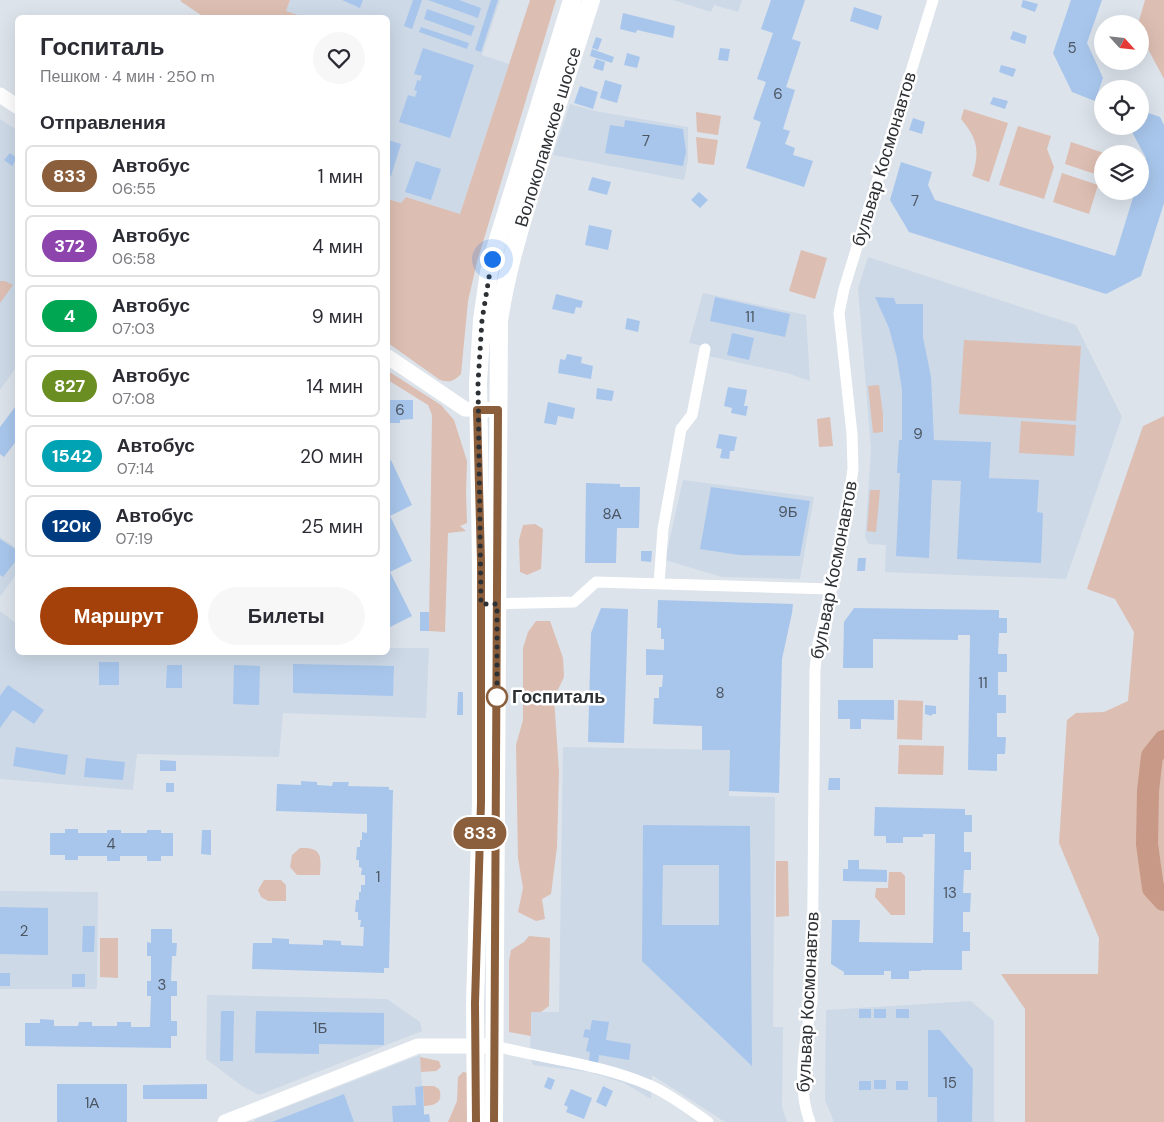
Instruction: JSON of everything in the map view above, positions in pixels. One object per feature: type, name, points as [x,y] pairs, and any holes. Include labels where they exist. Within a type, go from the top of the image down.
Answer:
[{"type":"main road","name":"Волоколамское шоссе","points":[[489,604],[477,410],[482,320],[489,272],[525,148],[572,0]]},
{"type":"main road","name":"Волоколамское шоссе","points":[[489,604],[498,410],[499,321],[507,275],[558,100],[591,0]]},
{"type":"main road","points":[[476,1122],[475,1003],[489,604]]},
{"type":"main road","points":[[489,604],[495,1046],[494,1122]]},
{"type":"street","name":"бульвар Космонавтов","points":[[810,1122],[804,1101],[804,1042],[812,1002],[815,669],[818,643],[846,518],[853,470],[852,434],[839,313],[844,289],[934,0]]},
{"type":"street","points":[[0,95],[15,105]]},
{"type":"street","points":[[659,584],[663,529],[681,429],[692,415],[705,349]]},
{"type":"street","points":[[390,358],[464,409],[498,410]]},
{"type":"street","points":[[489,604],[574,602],[596,582],[831,589]]},
{"type":"street","points":[[226,1122],[418,1046],[495,1046],[587,1066],[632,1078],[651,1086],[678,1101],[708,1122]]},
{"type":"shaded area","points":[[290,0],[500,0],[482,55],[509,64],[460,214],[406,197],[401,203],[390,200],[390,15],[284,15]]},
{"type":"shaded area","points":[[290,0],[286,11],[297,15],[201,15],[180,1]]},
{"type":"shaded area","points":[[530,0],[556,0],[477,262],[468,301],[461,374],[452,381],[443,381],[390,344],[390,200],[401,203],[406,197],[460,214]]},
{"type":"shaded area","points":[[673,0],[742,0],[738,12],[714,5],[711,12]]},
{"type":"shaded area","points":[[1145,0],[1164,0],[1164,79],[1149,51],[1149,15],[1141,15]]},
{"type":"shaded area","points":[[570,104],[595,111],[688,127],[688,160],[684,180],[553,155]]},
{"type":"shaded area","points":[[964,109],[1008,123],[989,182],[972,176],[977,153],[974,139],[961,119]]},
{"type":"shaded area","points":[[696,112],[721,116],[718,135],[697,132]]},
{"type":"shaded area","points":[[0,119],[15,129],[15,369],[0,390]]},
{"type":"shaded area","points":[[1018,126],[1051,136],[1047,149],[1054,167],[1044,199],[999,185]]},
{"type":"shaded area","points":[[696,137],[718,140],[714,165],[698,163]]},
{"type":"shaded area","points":[[1071,142],[1094,150],[1094,174],[1065,164]]},
{"type":"shaded area","points":[[1062,173],[1094,184],[1094,198],[1089,214],[1053,202]]},
{"type":"shaded area","points":[[801,250],[827,258],[815,299],[789,291]]},
{"type":"shaded area","points":[[868,257],[1076,325],[1122,417],[1066,579],[885,572],[886,545],[869,544],[865,538],[871,450],[858,288]]},
{"type":"shaded area","points":[[0,281],[13,285],[0,303]]},
{"type":"shaded area","points":[[703,293],[806,315],[810,381],[787,373],[708,356],[709,347],[689,343]]},
{"type":"shaded area","points":[[964,340],[1081,346],[1076,421],[959,414]]},
{"type":"shaded area","points":[[390,372],[441,405],[454,420],[467,461],[467,523],[460,526],[466,531],[448,533],[445,632],[429,631],[432,415],[428,405],[390,381]]},
{"type":"shaded area","points":[[879,385],[883,414],[883,432],[873,433],[868,386]]},
{"type":"shaded area","points":[[1164,416],[1164,1122],[1025,1122],[1025,1009],[1001,974],[1098,974],[1099,938],[1059,843],[1067,720],[1076,713],[1104,712],[1128,701],[1134,632],[1115,599],[1087,589],[1143,426]]},
{"type":"shaded area","points":[[830,417],[833,446],[819,447],[817,419]]},
{"type":"shaded area","points":[[1021,421],[1076,425],[1074,456],[1019,453]]},
{"type":"shaded area","points":[[683,480],[814,497],[800,579],[722,577],[665,560]]},
{"type":"shaded area","points":[[870,490],[880,490],[876,532],[867,531]]},
{"type":"shaded area","points":[[535,524],[543,529],[541,569],[527,575],[520,572],[519,540],[523,525]]},
{"type":"shaded area","points":[[0,537],[15,547],[15,576],[0,597]]},
{"type":"shaded area","points":[[0,611],[15,622],[15,655],[390,655],[390,648],[429,648],[426,718],[283,713],[279,757],[137,754],[133,790],[0,779]]},
{"type":"shaded area","points":[[536,621],[550,621],[563,658],[564,677],[554,698],[559,772],[557,847],[551,894],[542,899],[545,919],[536,921],[518,912],[523,888],[518,858],[516,745],[523,720],[523,648],[528,632]]},
{"type":"shaded area","points":[[898,700],[923,701],[922,740],[897,739]]},
{"type":"shaded area","points":[[899,745],[944,746],[943,775],[898,774]]},
{"type":"shaded area","points":[[563,747],[730,750],[729,796],[775,797],[773,1027],[783,1027],[782,1107],[787,1122],[725,1122],[652,1075],[651,1099],[624,1083],[589,1072],[533,1065],[530,1058],[531,1012],[559,1012]]},
{"type":"shaded area","points":[[300,848],[317,851],[321,863],[320,875],[297,875],[290,867],[292,855]]},
{"type":"shaded area","points":[[776,861],[788,861],[789,916],[776,917]]},
{"type":"shaded area","points":[[889,872],[901,872],[905,876],[905,915],[891,915],[875,897],[876,888],[888,888]]},
{"type":"shaded area","points":[[264,880],[281,880],[286,885],[286,901],[268,901],[261,897],[258,890]]},
{"type":"shaded area","points":[[0,891],[98,892],[97,989],[0,989]]},
{"type":"shaded area","points":[[529,936],[550,938],[549,1006],[541,1012],[531,1012],[531,1036],[509,1032],[509,961],[511,950],[524,942]]},
{"type":"shaded area","points":[[100,938],[118,938],[118,978],[100,977]]},
{"type":"shaded area","points":[[207,995],[387,999],[420,1022],[422,1031],[259,1095],[242,1086],[206,1059]]},
{"type":"shaded area","points":[[971,1001],[994,1021],[994,1122],[834,1122],[825,1100],[826,1010]]},
{"type":"shaded area","points":[[420,1055],[424,1114],[429,1114],[430,1122],[254,1122],[256,1119]]},
{"type":"shaded area","points":[[420,1057],[439,1061],[441,1067],[436,1071],[421,1072]]},
{"type":"shaded area","points":[[463,1072],[469,1073],[469,1122],[448,1122],[457,1101],[458,1077]]},
{"type":"shaded area","points":[[423,1086],[434,1086],[439,1089],[440,1097],[438,1102],[424,1106]]},
{"type":"building","points":[[342,0],[363,0],[360,8]]},
{"type":"building","points":[[413,0],[422,0],[412,29],[404,26]]},
{"type":"building","points":[[428,0],[459,0],[481,8],[478,18]]},
{"type":"building","points":[[491,0],[498,0],[481,52],[475,50]]},
{"type":"building","points":[[771,0],[805,0],[792,39],[801,42],[786,87],[795,90],[783,129],[790,131],[785,144],[795,148],[793,155],[813,161],[804,187],[746,168],[761,122],[753,119],[766,82],[757,79],[773,33],[761,29]]},
{"type":"building","points":[[1023,0],[1038,4],[1035,12],[1021,7]]},
{"type":"building","points":[[1071,0],[1102,0],[1097,15],[1094,15],[1094,23],[1087,43],[1094,58],[1094,70],[1099,70],[1103,78],[1102,80],[1094,80],[1094,101],[1072,92],[1053,53]]},
{"type":"building","points":[[854,7],[882,16],[878,30],[850,21]]},
{"type":"building","points":[[427,9],[475,26],[471,36],[424,19]]},
{"type":"building","points":[[623,13],[675,26],[673,38],[637,30],[636,33],[620,29]]},
{"type":"building","points":[[421,27],[469,43],[467,49],[419,32]]},
{"type":"building","points":[[1013,31],[1027,36],[1025,44],[1010,39]]},
{"type":"building","points":[[596,37],[602,39],[598,50],[592,48]]},
{"type":"building","points":[[423,48],[474,65],[450,138],[399,122],[408,95],[415,97],[417,91],[414,90],[417,80],[420,81],[422,76],[414,74]]},
{"type":"building","points":[[720,48],[730,49],[728,61],[718,60]]},
{"type":"building","points":[[592,49],[614,57],[612,63],[590,56]]},
{"type":"building","points":[[627,53],[640,57],[637,68],[624,65]]},
{"type":"building","points":[[596,59],[605,62],[603,71],[593,68]]},
{"type":"building","points":[[1001,65],[1016,69],[1013,77],[999,72]]},
{"type":"building","points":[[605,80],[622,85],[617,103],[600,98]]},
{"type":"building","points":[[580,86],[598,92],[593,109],[574,103]]},
{"type":"building","points":[[993,97],[1008,101],[1005,109],[990,104]]},
{"type":"building","points":[[1149,113],[1160,117],[1164,125],[1164,203],[1141,276],[1106,294],[909,232],[890,200],[901,162],[932,172],[928,185],[935,200],[1115,256],[1132,200],[1149,200],[1149,145],[1139,145],[1134,135],[1149,135]]},
{"type":"building","points":[[913,118],[925,122],[922,134],[909,130]]},
{"type":"building","points":[[625,120],[683,129],[686,152],[683,166],[605,153],[610,125],[624,127]]},
{"type":"building","points":[[390,141],[401,144],[390,176]]},
{"type":"building","points":[[10,153],[15,157],[12,166],[4,160]]},
{"type":"building","points":[[416,161],[441,169],[431,200],[405,192]]},
{"type":"building","points":[[592,177],[611,182],[607,195],[588,190]]},
{"type":"building","points":[[699,192],[708,200],[700,208],[691,200]]},
{"type":"building","points":[[589,225],[612,230],[608,250],[585,245]]},
{"type":"building","points":[[556,294],[583,301],[581,308],[576,307],[574,314],[552,309]]},
{"type":"building","points":[[715,297],[790,314],[785,337],[710,321]]},
{"type":"building","points":[[875,297],[894,298],[896,304],[923,304],[923,337],[931,377],[934,440],[991,442],[989,478],[1039,480],[1037,512],[1043,513],[1041,563],[957,559],[961,481],[932,480],[929,558],[896,556],[900,473],[897,473],[899,440],[902,440],[902,390],[897,358],[889,328]]},
{"type":"building","points":[[627,318],[640,321],[638,332],[625,329]]},
{"type":"building","points":[[732,333],[754,338],[749,360],[727,355]]},
{"type":"building","points":[[567,354],[582,357],[581,363],[593,366],[591,379],[558,373],[560,359],[565,360]]},
{"type":"building","points":[[728,387],[747,390],[744,406],[748,406],[746,416],[731,413],[732,408],[724,406]]},
{"type":"building","points":[[597,388],[614,391],[612,401],[596,399]]},
{"type":"building","points":[[390,400],[413,400],[413,419],[400,420],[400,423],[390,423]]},
{"type":"building","points":[[548,402],[575,408],[573,419],[558,416],[556,425],[544,423]]},
{"type":"building","points":[[15,407],[15,443],[4,457],[0,454],[0,427]]},
{"type":"building","points":[[719,434],[737,437],[734,451],[730,451],[729,459],[720,458],[722,449],[716,448]]},
{"type":"building","points":[[390,461],[412,505],[390,516]]},
{"type":"building","points":[[586,483],[620,484],[620,487],[640,487],[639,528],[617,528],[616,563],[585,563]]},
{"type":"building","points":[[711,487],[810,501],[800,556],[739,555],[700,549]]},
{"type":"building","points":[[390,516],[412,561],[390,572]]},
{"type":"building","points":[[0,539],[15,549],[15,562],[3,577],[0,575]]},
{"type":"building","points":[[641,551],[652,551],[651,562],[641,561]]},
{"type":"building","points":[[858,558],[866,558],[865,571],[857,571]]},
{"type":"building","points":[[390,572],[412,616],[390,627]]},
{"type":"building","points":[[658,600],[793,604],[782,659],[779,793],[729,791],[730,750],[702,750],[702,726],[653,724],[654,698],[659,698],[659,687],[662,687],[663,675],[646,675],[646,649],[664,650],[661,628],[657,628]]},
{"type":"building","points":[[601,608],[628,609],[624,743],[588,742],[591,633]]},
{"type":"building","points":[[854,608],[999,610],[999,618],[1007,618],[1007,633],[999,633],[998,654],[1007,654],[1007,672],[998,672],[998,695],[1006,695],[1006,713],[997,713],[997,737],[1006,737],[1005,754],[997,754],[997,771],[968,770],[970,635],[958,635],[958,640],[873,639],[873,668],[843,668],[844,622]]},
{"type":"building","points":[[420,612],[429,612],[429,631],[420,631]]},
{"type":"building","points":[[99,662],[119,662],[119,685],[99,685]]},
{"type":"building","points":[[293,664],[394,666],[393,696],[293,693]]},
{"type":"building","points":[[167,665],[182,665],[182,688],[166,688]]},
{"type":"building","points":[[234,665],[260,666],[259,705],[233,704]]},
{"type":"building","points":[[8,685],[44,710],[34,724],[13,710],[0,728],[0,696]]},
{"type":"building","points":[[458,692],[463,692],[463,715],[457,715]]},
{"type":"building","points":[[838,700],[894,700],[894,720],[861,719],[861,729],[850,729],[850,719],[838,719]]},
{"type":"building","points":[[925,705],[936,706],[936,714],[932,714],[932,716],[925,714]]},
{"type":"building","points":[[16,747],[68,755],[65,775],[13,766]]},
{"type":"building","points":[[86,758],[125,762],[123,780],[84,777]]},
{"type":"building","points":[[160,760],[176,761],[176,771],[160,771]]},
{"type":"building","points":[[829,778],[840,778],[840,790],[828,790]]},
{"type":"building","points":[[301,781],[317,782],[317,785],[332,786],[333,782],[349,782],[348,786],[389,787],[389,790],[393,790],[389,968],[384,968],[384,973],[252,969],[253,943],[272,943],[272,938],[289,939],[289,944],[323,945],[323,940],[341,941],[341,945],[363,946],[364,927],[360,927],[361,920],[358,920],[358,912],[355,912],[356,900],[359,900],[361,885],[365,885],[365,875],[361,875],[362,868],[359,867],[359,860],[356,860],[357,847],[360,847],[362,832],[367,833],[367,814],[276,811],[277,784],[301,785]]},
{"type":"building","points":[[166,783],[174,783],[174,792],[166,792]]},
{"type":"building","points":[[875,807],[965,809],[965,815],[972,815],[972,832],[964,832],[964,852],[971,852],[971,870],[964,870],[963,893],[971,893],[970,912],[963,912],[963,932],[970,932],[970,951],[962,951],[962,970],[909,971],[909,979],[891,979],[891,971],[884,971],[884,975],[844,975],[844,972],[831,964],[832,920],[860,920],[859,942],[933,943],[935,834],[923,834],[923,837],[903,837],[903,843],[886,843],[886,836],[874,836]]},
{"type":"building","points":[[643,825],[750,826],[752,1066],[642,961]],"holes":[[[663,865],[719,865],[719,925],[662,925]]]},
{"type":"building","points":[[65,829],[78,829],[78,833],[107,833],[107,830],[121,830],[121,833],[147,833],[147,830],[161,830],[161,833],[173,833],[173,856],[161,856],[161,861],[147,861],[147,856],[120,856],[120,861],[107,861],[107,856],[78,856],[78,860],[65,860],[65,855],[50,855],[50,833],[65,833]]},
{"type":"building","points":[[202,830],[211,830],[211,855],[201,854]]},
{"type":"building","points":[[848,860],[859,860],[859,869],[887,870],[887,882],[843,881],[843,869],[848,869]]},
{"type":"building","points":[[0,907],[48,908],[48,955],[0,954]]},
{"type":"building","points":[[83,926],[95,926],[94,952],[82,952]]},
{"type":"building","points":[[151,929],[172,929],[172,943],[177,943],[176,956],[172,956],[171,981],[177,981],[177,996],[171,996],[171,1021],[177,1021],[177,1036],[171,1036],[171,1048],[25,1046],[25,1023],[40,1023],[40,1019],[54,1020],[54,1026],[78,1026],[79,1022],[92,1022],[92,1026],[117,1026],[117,1022],[131,1022],[131,1027],[150,1027],[151,996],[147,996],[147,981],[151,981],[151,956],[147,956],[147,942],[151,943]]},
{"type":"building","points":[[0,973],[10,973],[10,986],[0,986]]},
{"type":"building","points":[[72,974],[85,974],[85,987],[72,987]]},
{"type":"building","points":[[859,1009],[871,1009],[871,1018],[859,1018]]},
{"type":"building","points":[[874,1009],[886,1009],[886,1018],[874,1018]]},
{"type":"building","points":[[896,1009],[909,1009],[909,1018],[896,1018]]},
{"type":"building","points":[[221,1011],[234,1011],[233,1061],[220,1061]]},
{"type":"building","points":[[256,1011],[384,1013],[384,1045],[319,1044],[319,1054],[255,1053]]},
{"type":"building","points":[[592,1020],[609,1022],[606,1040],[631,1044],[629,1060],[599,1055],[598,1063],[589,1061],[590,1052],[586,1051],[589,1038],[583,1037],[585,1029],[590,1030]]},
{"type":"building","points":[[928,1030],[940,1030],[973,1069],[972,1122],[937,1122],[937,1097],[928,1097]]},
{"type":"building","points":[[548,1077],[555,1080],[551,1090],[544,1087]]},
{"type":"building","points":[[874,1080],[886,1080],[886,1089],[874,1089]]},
{"type":"building","points":[[859,1081],[871,1081],[871,1090],[859,1090]]},
{"type":"building","points":[[896,1081],[908,1081],[908,1090],[896,1090]]},
{"type":"building","points":[[57,1084],[127,1084],[127,1122],[57,1122]]},
{"type":"building","points":[[207,1084],[207,1099],[143,1099],[143,1085]]},
{"type":"building","points":[[423,1086],[424,1115],[429,1114],[430,1122],[393,1122],[392,1106],[416,1105],[415,1087]]},
{"type":"building","points":[[603,1086],[613,1091],[606,1107],[596,1102]]},
{"type":"building","points":[[571,1089],[592,1098],[584,1119],[566,1112],[568,1107],[564,1105]]},
{"type":"building","points":[[344,1094],[354,1122],[272,1122]]},
{"type":"waterway","points":[[1164,741],[1152,756],[1148,791],[1147,844],[1153,888],[1164,900]]},
{"type":"bus line","name":"833","points":[[476,1122],[475,1003],[481,802],[481,561],[477,410],[498,410],[497,911],[494,1122]]},
{"type":"place","name":"Госпиталь","points":[[497,697]]},
{"type":"route","points":[[492,259],[482,320],[477,410],[481,604],[497,604],[497,697]]}]
